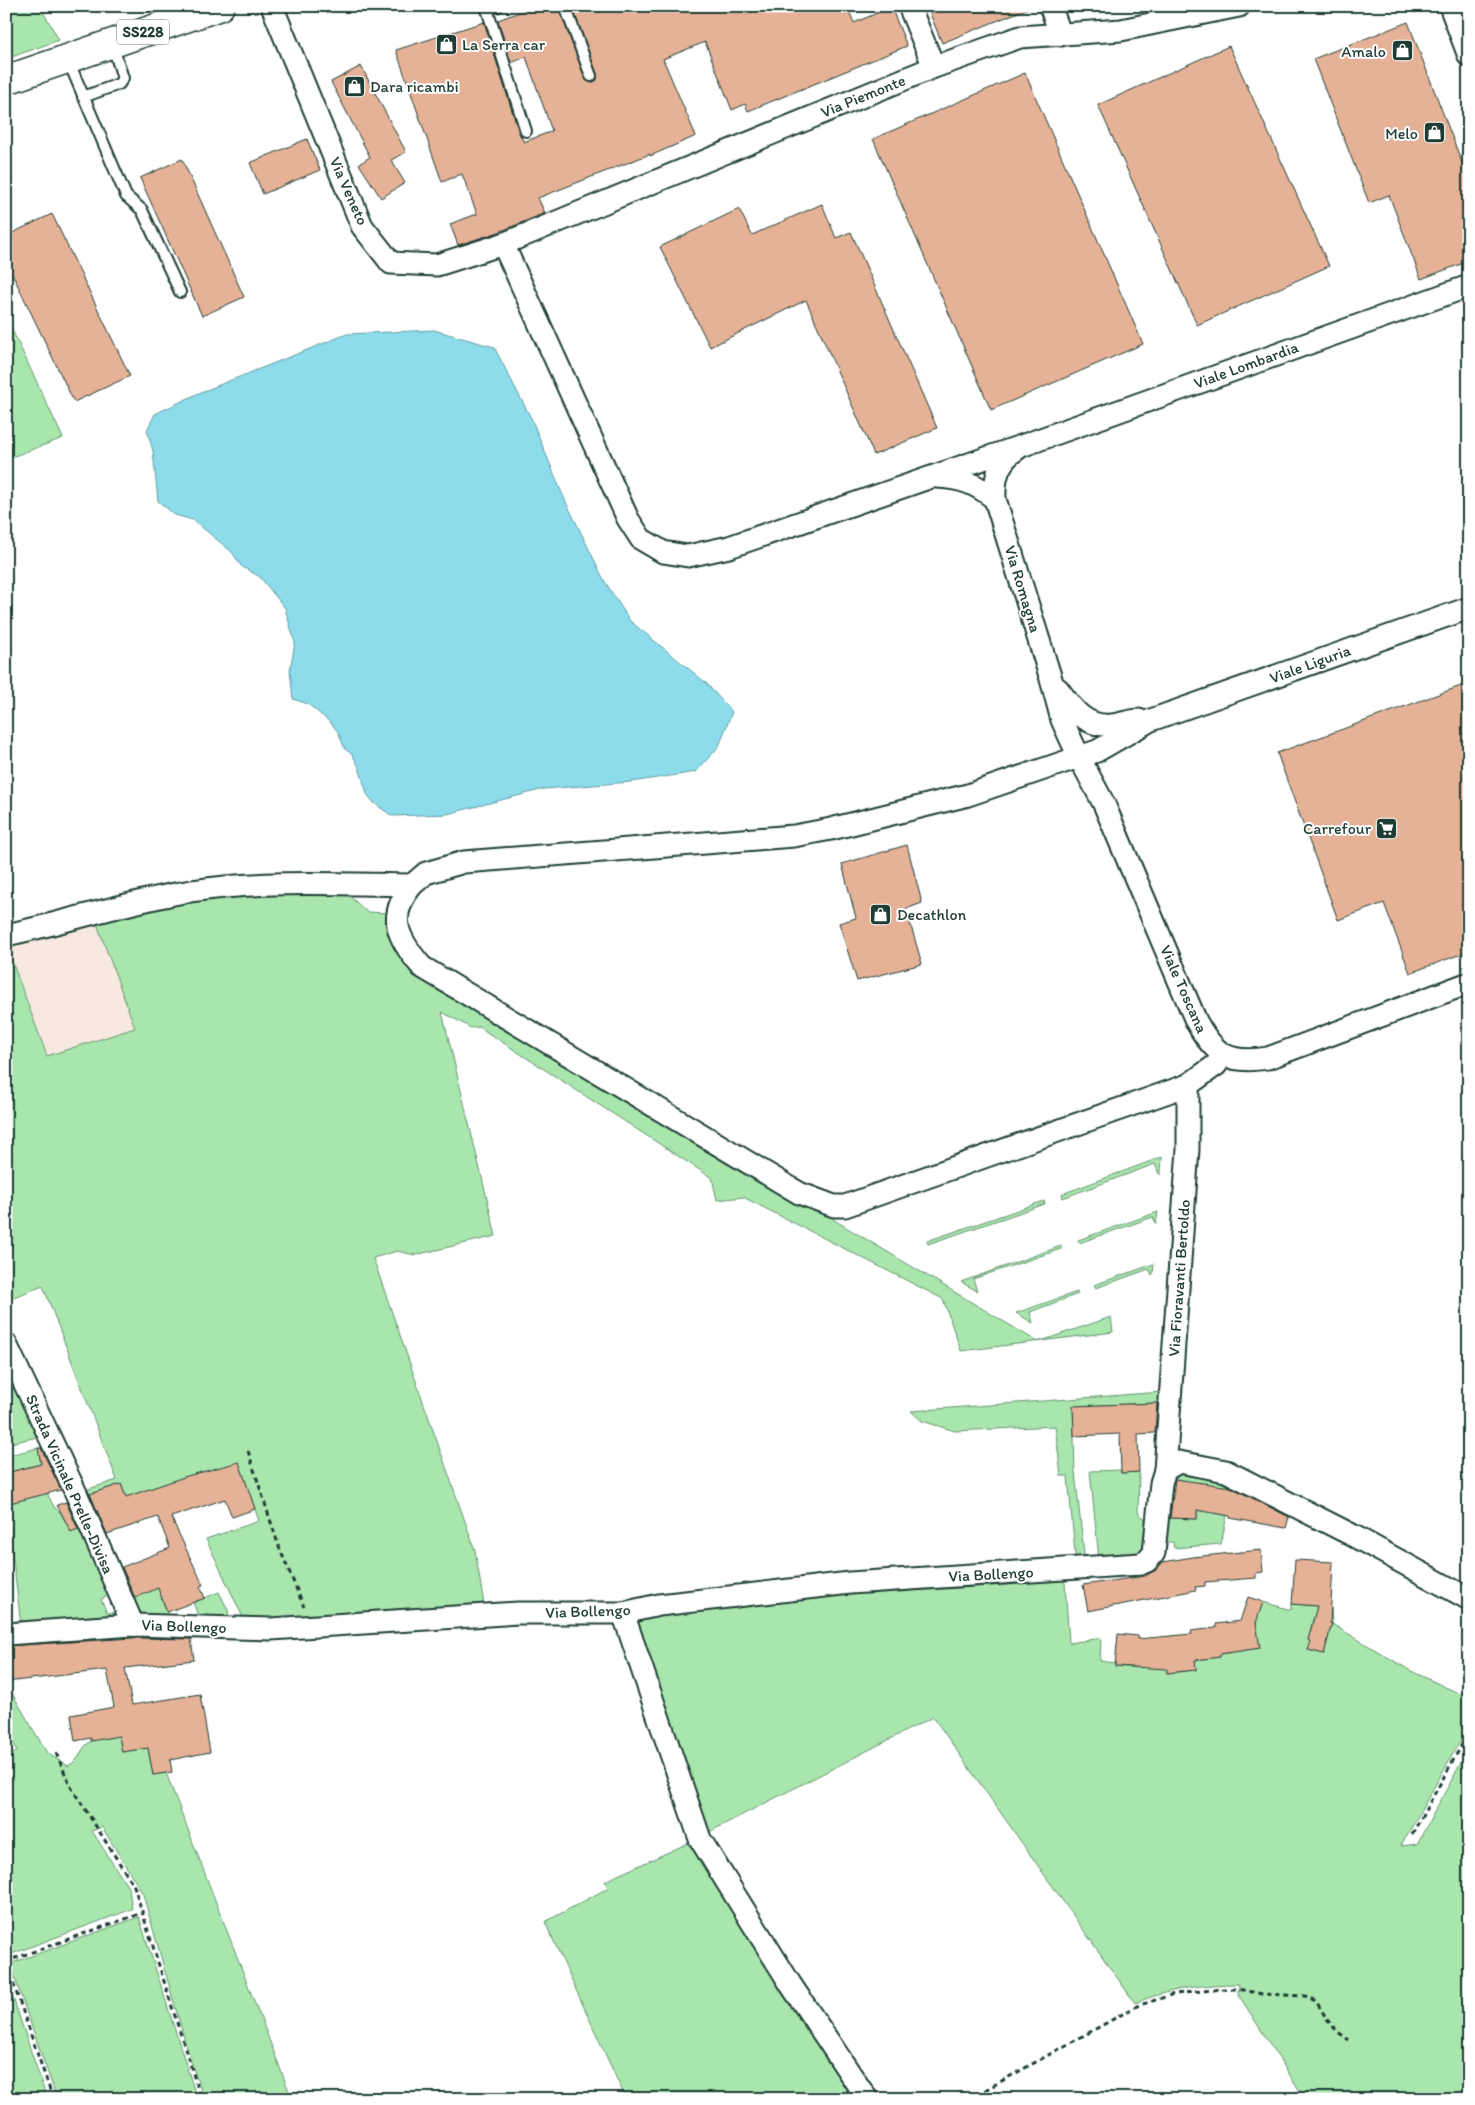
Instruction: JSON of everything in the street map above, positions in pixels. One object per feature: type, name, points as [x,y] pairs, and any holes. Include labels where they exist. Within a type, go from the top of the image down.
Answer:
[{"type":"main road","name":"SS228","points":[[6,80],[111,44],[170,14],[220,6]]},
{"type":"street","name":"Via Veneto","points":[[272,6],[362,226],[392,263],[437,265],[504,244]]},
{"type":"street","points":[[909,6],[934,66]]},
{"type":"street","points":[[1050,6],[1061,35]]},
{"type":"street","points":[[1450,6],[1469,56]]},
{"type":"street","name":"Via Piemonte","points":[[504,244],[934,66],[1020,37],[1121,30],[1230,7]]},
{"type":"street","points":[[504,244],[628,519],[641,539],[662,552],[688,556],[729,547],[929,476],[1024,445]]},
{"type":"street","name":"Viale Lombardia","points":[[1024,445],[1469,286]]},
{"type":"street","name":"Via Romagna","points":[[1024,445],[1007,455],[997,470],[994,485],[995,499],[1051,679]]},
{"type":"street","points":[[929,476],[954,477],[978,485],[995,499]]},
{"type":"street","name":"Viale Liguria","points":[[1151,720],[1469,608]]},
{"type":"street","points":[[1051,679],[1080,717],[1092,723],[1113,725],[1132,720],[1151,720]]},
{"type":"street","name":"Viale Toscana","points":[[1051,679],[1062,720],[1104,804],[1196,1021],[1206,1039],[1223,1055]]},
{"type":"street","points":[[1151,720],[1097,750],[968,795],[831,829],[794,836],[464,862],[426,873],[412,885],[400,904],[398,930],[407,950],[422,967],[799,1193],[834,1206],[845,1206],[1188,1085],[1216,1065],[1223,1055],[1248,1061],[1268,1058],[1469,983]]},
{"type":"street","points":[[6,935],[190,891],[231,887],[336,884],[412,885]]},
{"type":"street","name":"Via Fioravanti Bertoldo","points":[[1163,1476],[1188,1149],[1188,1085]]},
{"type":"street","name":"Strada Vicinale Prelle-Divisa","points":[[6,1344],[76,1493],[133,1625]]},
{"type":"street","points":[[1163,1476],[1179,1462],[1226,1471],[1352,1535],[1469,1599]]},
{"type":"street","name":"Via Bollengo","points":[[6,1634],[133,1625],[271,1629],[518,1613],[623,1613],[660,1605],[850,1583],[1140,1564],[1147,1562],[1154,1552],[1163,1476]]},
{"type":"street","points":[[623,1613],[700,1839],[791,1984],[867,2099]]},
{"type":"lane","points":[[498,6],[486,8],[526,131]]},
{"type":"lane","points":[[565,6],[591,76]]},
{"type":"lane","points":[[83,97],[119,84],[123,78],[111,44]]},
{"type":"lane","points":[[68,59],[126,196],[142,210],[180,292]]},
{"type":"path","points":[[248,1451],[279,1547],[311,1626]]},
{"type":"path","points":[[1412,1834],[1469,1732]]},
{"type":"path","points":[[56,1753],[71,1787],[134,1886],[201,2099]]},
{"type":"path","points":[[53,2099],[8,1968],[8,1961],[142,1913]]},
{"type":"path","points":[[969,2099],[1137,2006],[1174,1994],[1238,1989],[1262,1994],[1305,1996],[1316,2001],[1328,2021],[1349,2040]]},
{"type":"shaded area","points":[[96,921],[135,1028],[47,1056],[7,945]]},
{"type":"green space","points":[[6,6],[40,6],[59,40],[6,59]]},
{"type":"green space","points":[[6,317],[63,438],[6,459]]},
{"type":"green space","points":[[344,891],[367,912],[388,913],[391,937],[397,951],[411,970],[800,1204],[834,1216],[834,1220],[1037,1341],[961,1351],[943,1299],[743,1197],[717,1200],[712,1178],[479,1027],[471,1028],[442,1012],[496,1236],[415,1255],[397,1251],[373,1258],[475,1550],[485,1611],[246,1624],[206,1539],[259,1521],[239,1463],[126,1497],[121,1484],[82,1497],[79,1492],[117,1480],[43,1286],[6,1300],[6,945],[47,1056],[135,1028],[96,921],[150,907],[228,895]]},
{"type":"green space","points":[[1162,1157],[1161,1174],[1159,1174],[1155,1164],[1063,1198],[1062,1194]]},
{"type":"green space","points":[[1044,1201],[1045,1204],[928,1244],[927,1241]]},
{"type":"green space","points":[[1158,1212],[1156,1224],[1153,1217],[1079,1243],[1078,1240]]},
{"type":"green space","points":[[1061,1246],[1061,1249],[973,1279],[977,1291],[961,1282]]},
{"type":"green space","points":[[1154,1264],[1152,1275],[1149,1269],[1096,1288],[1094,1285]]},
{"type":"green space","points":[[1077,1292],[1078,1294],[1030,1312],[1033,1323],[1016,1313]]},
{"type":"green space","points":[[1111,1317],[1113,1332],[1041,1341]]},
{"type":"green space","points":[[6,1356],[42,1436],[6,1444]]},
{"type":"green space","points":[[1162,1392],[1164,1410],[1159,1410],[1158,1403],[1073,1406],[1075,1472],[1084,1554],[1080,1564],[1076,1564],[1068,1476],[1061,1476],[1055,1426],[955,1431],[922,1421],[911,1411]]},
{"type":"green space","points":[[6,1446],[9,1455],[38,1448],[41,1464],[6,1473]]},
{"type":"green space","points":[[1193,1468],[1236,1486],[1235,1488],[1171,1479],[1173,1474]]},
{"type":"green space","points":[[1121,1470],[1121,1473],[1139,1472],[1138,1513],[1148,1521],[1146,1542],[1136,1559],[1099,1559],[1090,1471]]},
{"type":"green space","points":[[47,1493],[71,1532],[79,1528],[76,1521],[79,1520],[109,1596],[101,1599],[107,1613],[117,1612],[117,1616],[21,1625],[6,1500],[10,1499],[10,1502]]},
{"type":"green space","points":[[1197,1510],[1227,1515],[1221,1544],[1174,1548],[1173,1542],[1167,1542],[1166,1518],[1197,1519]]},
{"type":"green space","points":[[1062,1579],[1065,1583],[1069,1643],[1101,1638],[1100,1661],[1115,1663],[1115,1666],[1135,1668],[1168,1656],[1167,1673],[1196,1670],[1195,1660],[1220,1657],[1220,1654],[1259,1648],[1256,1619],[1263,1602],[1291,1610],[1292,1604],[1331,1607],[1332,1623],[1332,1624],[1411,1671],[1469,1698],[1469,1725],[1401,1846],[1417,1844],[1469,1748],[1469,2099],[1305,2099],[1238,1994],[1239,1984],[1186,1988],[1160,1994],[1135,2003],[933,1717],[705,1834],[636,1621],[642,1615],[779,1597]],"holes":[[[1313,1619],[1332,1623],[1324,1654],[1309,1650],[1311,1641],[1308,1640]]]},
{"type":"green space","points":[[158,1588],[170,1621],[155,1620],[142,1616],[130,1599]]},
{"type":"green space","points":[[219,1592],[228,1610],[229,1618],[201,1622],[193,1603]]},
{"type":"green space","points":[[6,1683],[47,1753],[68,1766],[79,1757],[84,1748],[93,1740],[119,1736],[122,1752],[148,1748],[153,1775],[166,1773],[292,2099],[204,2099],[190,2059],[143,1894],[102,1827],[92,1831],[129,1889],[132,1909],[6,1956],[6,1756],[17,1752],[6,1726]]},
{"type":"green space","points":[[695,1840],[862,2099],[626,2099],[545,1922],[608,1888],[605,1881]]},
{"type":"green space","points":[[139,1917],[197,2099],[57,2099],[12,1970],[12,1963]]},
{"type":"green space","points":[[6,1977],[47,2099],[6,2099]]},
{"type":"water","points":[[434,330],[494,347],[532,420],[564,498],[604,580],[630,621],[705,682],[732,712],[719,746],[696,772],[631,782],[544,789],[447,814],[392,816],[374,803],[367,794],[359,767],[352,754],[345,749],[338,732],[331,723],[308,704],[293,699],[290,670],[295,643],[285,608],[260,577],[241,566],[232,552],[193,520],[175,515],[158,501],[153,451],[147,430],[155,414],[199,393],[347,334]]},
{"type":"building","points":[[536,6],[558,6],[585,78],[590,83],[597,80],[597,74],[572,6],[847,6],[854,23],[891,7],[907,46],[748,111],[745,104],[732,110],[705,42],[663,59],[696,136],[650,156],[650,154],[538,198],[545,213],[499,232],[458,245],[450,224],[477,214],[462,174],[442,182],[396,50],[484,22],[519,133],[524,142],[552,131],[526,57],[511,63],[498,20]]},
{"type":"building","points":[[927,6],[1031,6],[1031,7],[942,43]]},
{"type":"building","points":[[1408,22],[1469,181],[1469,261],[1421,279],[1389,195],[1369,203],[1313,59]]},
{"type":"building","points":[[1229,46],[1329,266],[1197,325],[1098,105]]},
{"type":"building","points":[[361,66],[406,152],[391,160],[405,183],[381,198],[359,164],[370,157],[331,82]]},
{"type":"building","points":[[1025,73],[1143,344],[991,410],[873,139]]},
{"type":"building","points":[[307,139],[320,170],[263,194],[250,163]]},
{"type":"building","points":[[182,159],[244,297],[202,316],[140,178]]},
{"type":"building","points":[[822,204],[836,238],[851,232],[937,428],[874,455],[806,300],[710,347],[660,247],[739,209],[752,235]]},
{"type":"building","points":[[52,214],[130,376],[74,402],[6,261],[6,236]]},
{"type":"building","name":"Carrefour","points":[[1469,683],[1469,951],[1410,973],[1384,903],[1338,920],[1277,753]]},
{"type":"building","name":"Decathlon","points":[[907,845],[922,903],[906,909],[922,964],[857,981],[839,923],[856,918],[842,864]]},
{"type":"building","points":[[1157,1403],[1155,1433],[1138,1434],[1139,1472],[1121,1473],[1120,1434],[1074,1436],[1073,1406]]},
{"type":"building","points":[[38,1448],[41,1448],[61,1490],[10,1503],[10,1499],[6,1500],[6,1473],[41,1464]]},
{"type":"building","points":[[239,1462],[255,1509],[232,1517],[225,1499],[171,1517],[203,1585],[200,1586],[205,1598],[167,1612],[158,1588],[135,1598],[122,1567],[170,1548],[158,1517],[107,1534],[90,1494],[121,1484],[126,1497],[187,1476]]},
{"type":"building","points":[[1175,1479],[1231,1487],[1289,1517],[1286,1528],[1197,1510],[1197,1519],[1170,1518]]},
{"type":"building","points":[[66,1502],[78,1529],[71,1532],[57,1505]]},
{"type":"building","points":[[1261,1550],[1263,1572],[1256,1573],[1256,1578],[1205,1582],[1205,1586],[1195,1587],[1196,1590],[1088,1611],[1083,1585],[1145,1576],[1156,1570],[1163,1562]]},
{"type":"building","points":[[1295,1560],[1333,1562],[1330,1623],[1332,1623],[1324,1654],[1308,1650],[1311,1641],[1308,1640],[1317,1606],[1292,1604]]},
{"type":"building","points":[[1248,1597],[1263,1602],[1256,1623],[1260,1648],[1220,1654],[1220,1657],[1195,1660],[1196,1670],[1167,1673],[1167,1669],[1115,1666],[1118,1634],[1138,1636],[1138,1639],[1192,1634],[1191,1631],[1216,1628],[1216,1624],[1240,1621]]},
{"type":"building","points":[[133,1638],[191,1639],[194,1660],[125,1668],[132,1705],[200,1694],[210,1752],[170,1760],[172,1772],[153,1775],[148,1748],[122,1752],[119,1736],[91,1741],[91,1738],[75,1741],[71,1715],[114,1707],[107,1670],[6,1682],[6,1646]]},
{"type":"place","name":"La Serra car","points":[[446,44]]},
{"type":"place","name":"Amalo","points":[[1402,51]]},
{"type":"place","name":"Dara ricambi","points":[[354,86]]},
{"type":"place","name":"Melo","points":[[1434,133]]},
{"type":"place","name":"Carrefour","points":[[1387,828]]},
{"type":"place","name":"Decathlon","points":[[881,914]]}]
